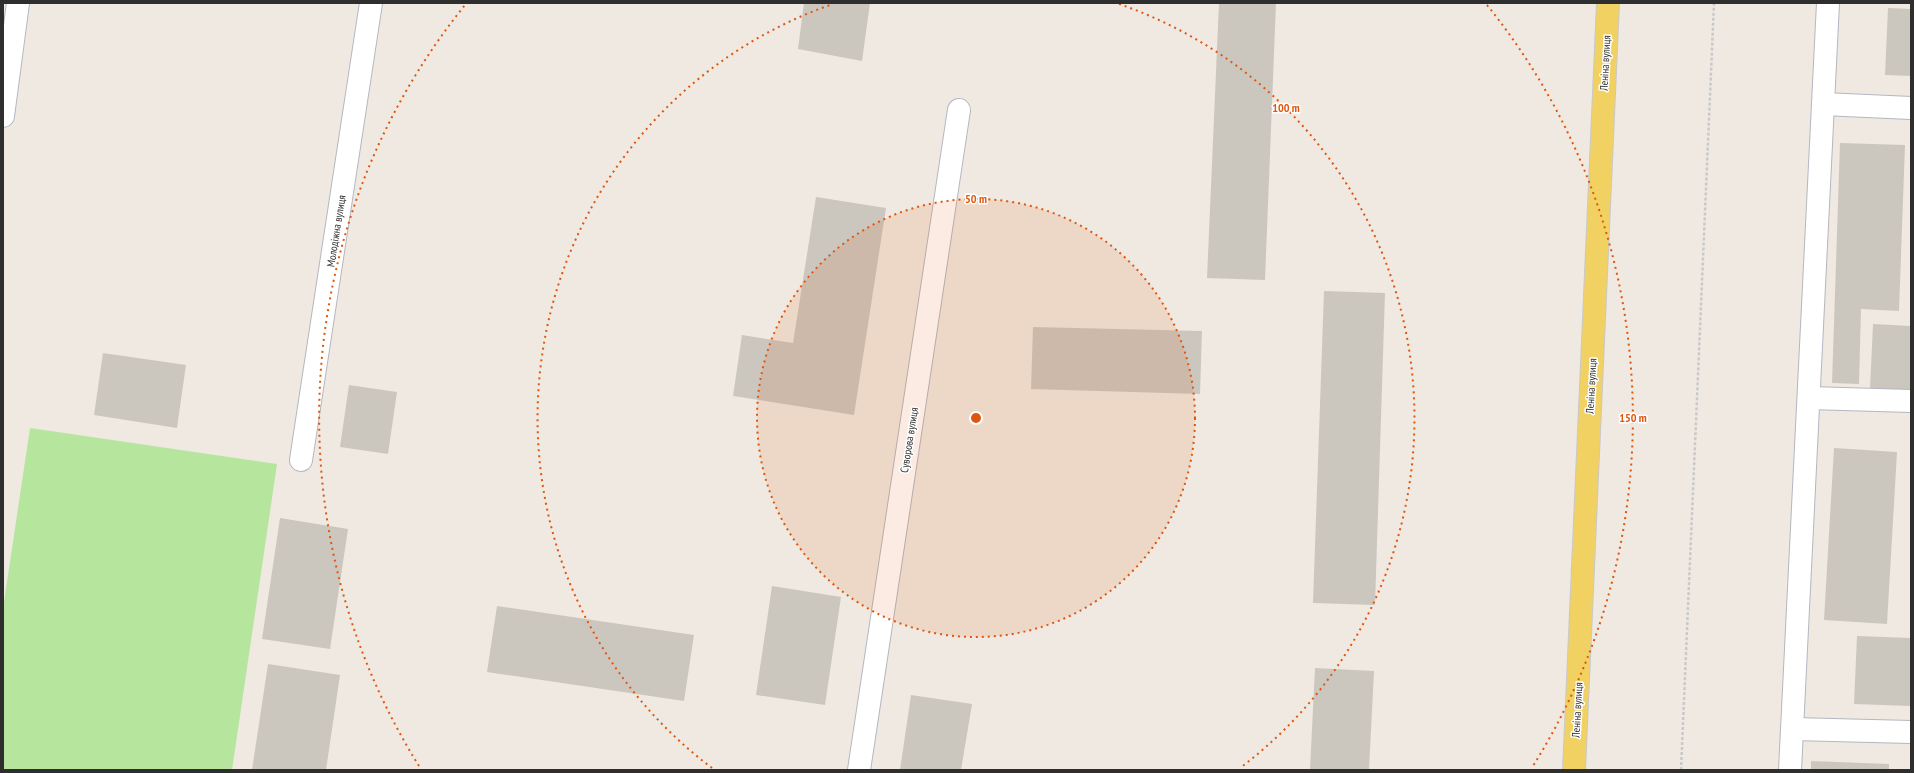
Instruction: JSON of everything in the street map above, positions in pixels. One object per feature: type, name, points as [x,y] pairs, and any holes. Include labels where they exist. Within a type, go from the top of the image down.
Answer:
[{"type":"main road","name":"Леніна вулиця","points":[[1574,770],[1608,3]]},
{"type":"street","points":[[3,116],[9,24],[18,3]]},
{"type":"street","name":"Молодіжна вулиця","points":[[301,460],[371,3]]},
{"type":"street","points":[[1790,770],[1828,3]]},
{"type":"street","points":[[1823,104],[1911,108]]},
{"type":"street","name":"Суворова вулиця","points":[[859,770],[959,110]]},
{"type":"street","points":[[1809,398],[1911,401]]},
{"type":"street","points":[[1793,729],[1911,732]]},
{"type":"path","points":[[1681,770],[1714,3]]},
{"type":"green space","points":[[30,428],[277,464],[232,770],[3,770],[3,609]]},
{"type":"building","points":[[804,3],[870,3],[862,61],[798,49]]},
{"type":"building","points":[[1219,3],[1276,3],[1265,280],[1207,278]]},
{"type":"building","points":[[1888,8],[1911,9],[1911,76],[1885,75]]},
{"type":"building","points":[[1840,143],[1905,145],[1899,311],[1861,309],[1859,384],[1832,383]]},
{"type":"building","points":[[816,197],[886,208],[854,415],[733,396],[742,335],[793,343]]},
{"type":"building","points":[[1324,291],[1385,293],[1375,605],[1313,603]]},
{"type":"building","points":[[1873,324],[1911,326],[1911,391],[1870,389]]},
{"type":"building","points":[[1033,327],[1202,331],[1200,394],[1031,389]]},
{"type":"building","points":[[103,353],[186,365],[177,428],[94,415]]},
{"type":"building","points":[[349,385],[397,392],[388,454],[340,447]]},
{"type":"building","points":[[1834,448],[1897,452],[1887,624],[1824,620]]},
{"type":"building","points":[[280,518],[348,529],[330,649],[262,639]]},
{"type":"building","points":[[772,586],[841,597],[825,705],[756,695]]},
{"type":"building","points":[[497,606],[694,635],[684,701],[487,672]]},
{"type":"building","points":[[1857,636],[1911,638],[1911,706],[1854,704]]},
{"type":"building","points":[[268,664],[340,675],[326,770],[252,770]]},
{"type":"building","points":[[1315,668],[1374,671],[1369,770],[1310,770]]},
{"type":"building","points":[[911,695],[972,704],[961,770],[900,770]]},
{"type":"building","points":[[1811,761],[1889,764],[1889,770],[1811,770]]}]
